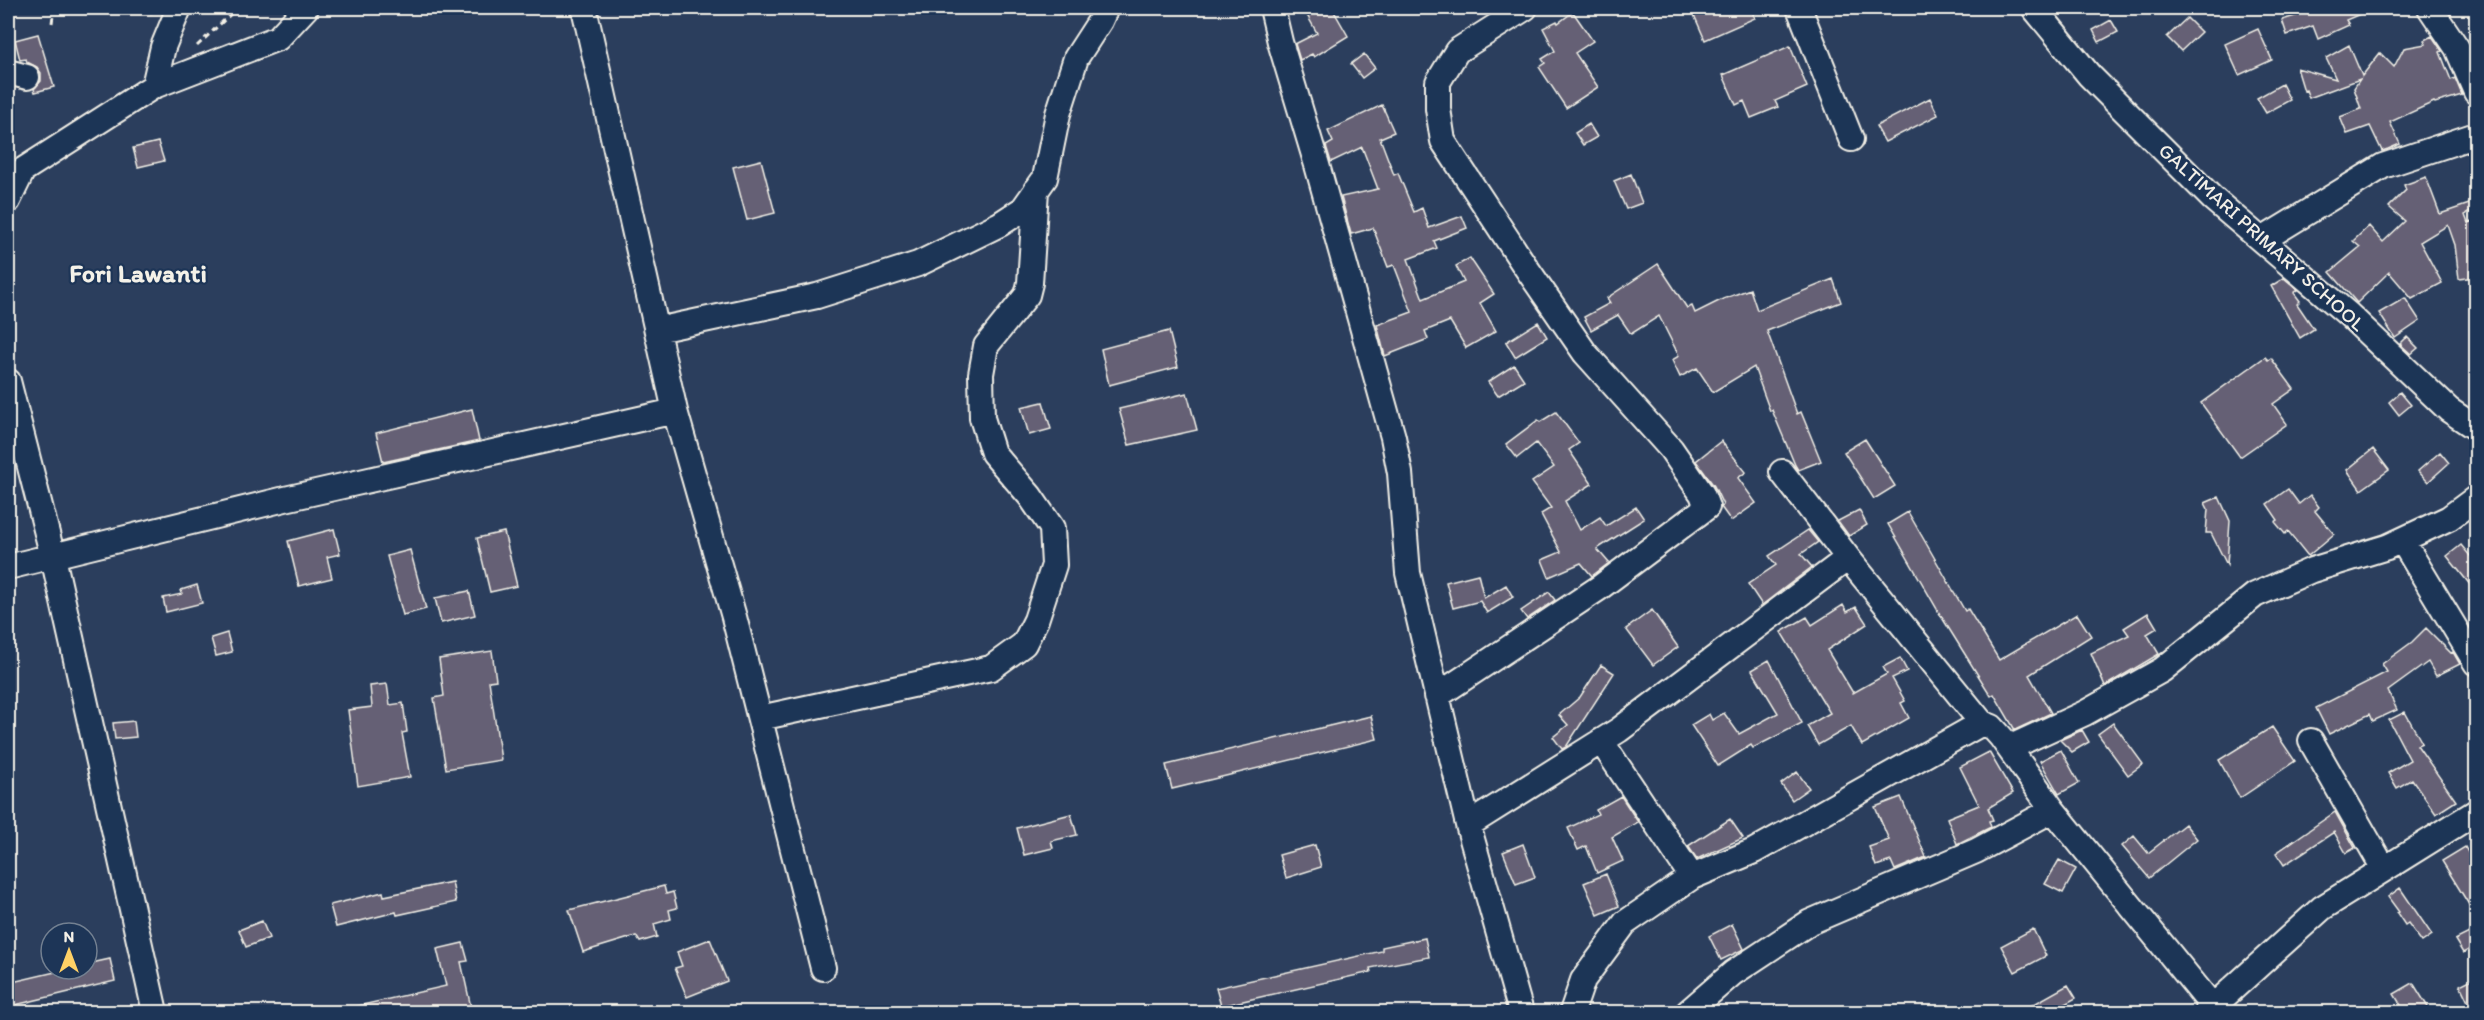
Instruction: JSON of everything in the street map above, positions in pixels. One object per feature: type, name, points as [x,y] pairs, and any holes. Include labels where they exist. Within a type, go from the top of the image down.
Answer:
[{"type":"street","points":[[154,86],[163,47],[179,8]]},
{"type":"street","points":[[8,201],[23,170],[154,86],[279,38],[306,8]]},
{"type":"street","points":[[584,8],[675,411],[735,617],[823,968]]},
{"type":"street","points":[[657,330],[817,296],[918,264],[1000,224],[1023,209],[1045,178],[1059,114],[1076,58],[1106,8]]},
{"type":"street","points":[[1272,8],[1393,437],[1400,472],[1408,573],[1468,825],[1521,1012]]},
{"type":"street","points":[[1437,696],[1599,588],[1700,515],[1707,507],[1702,494],[1671,448],[1585,353],[1443,141],[1438,109],[1438,82],[1457,51],[1525,8]]},
{"type":"street","points":[[1799,8],[1851,139]]},
{"type":"street","name":"GALTIMARI PRIMARY SCHOOL","points":[[2034,8],[2089,75],[2212,198],[2349,315],[2449,410],[2476,428]]},
{"type":"street","points":[[2430,8],[2457,48],[2471,62],[2476,92]]},
{"type":"street","points":[[2262,240],[2383,166],[2476,135]]},
{"type":"street","points":[[760,718],[991,668],[1024,644],[1036,620],[1054,565],[1052,528],[1030,496],[993,453],[982,418],[981,374],[986,346],[1027,295],[1030,283],[1036,190]]},
{"type":"street","points":[[8,381],[53,557],[155,1012]]},
{"type":"street","points":[[8,567],[285,499],[675,411]]},
{"type":"street","points":[[1782,472],[1848,558],[1982,723],[1992,727],[2009,748],[2053,810],[2212,1011],[2322,908],[2476,812]]},
{"type":"street","points":[[2009,748],[2085,713],[2162,670],[2255,595],[2312,570],[2387,547],[2449,518],[2476,498]]},
{"type":"street","points":[[2402,540],[2476,663]]},
{"type":"street","points":[[1468,825],[1601,741],[1848,558]]},
{"type":"street","points":[[1572,1012],[1583,980],[1625,923],[1692,878],[1754,851],[1982,723]]},
{"type":"street","points":[[1601,741],[1692,878]]},
{"type":"street","points":[[2311,741],[2384,869]]},
{"type":"street","points":[[1688,1012],[1733,973],[1810,922],[1976,851],[2053,810]]},
{"type":"path","points":[[52,23],[54,8]]},
{"type":"building","points":[[1322,8],[1332,8],[1348,36],[1314,57],[1312,54],[1300,60],[1295,44],[1317,33],[1307,15]]},
{"type":"building","points":[[1691,8],[1750,8],[1755,18],[1705,40]]},
{"type":"building","points":[[2322,8],[2374,8],[2346,20],[2349,25],[2318,39],[2313,26],[2287,35],[2282,20]]},
{"type":"building","points":[[1573,12],[1593,41],[1575,53],[1598,87],[1566,108],[1539,67],[1545,63],[1542,59],[1555,51],[1543,28],[1557,21],[1558,23]]},
{"type":"building","points":[[2187,18],[2201,32],[2181,51],[2167,37]]},
{"type":"building","points":[[2111,20],[2118,32],[2099,42],[2093,30]]},
{"type":"building","points":[[2258,29],[2272,60],[2239,75],[2225,44]]},
{"type":"building","points":[[38,34],[54,87],[35,92],[34,89],[41,81],[41,73],[26,59],[20,60],[15,40]]},
{"type":"building","points":[[2432,36],[2442,51],[2440,52],[2451,80],[2455,78],[2462,95],[2434,102],[2390,122],[2400,144],[2382,151],[2370,126],[2347,134],[2340,117],[2361,109],[2354,88],[2360,79],[2309,98],[2306,90],[2304,91],[2297,68],[2336,79],[2326,58],[2349,45],[2362,76],[2380,53],[2394,67],[2404,48],[2426,44],[2424,40]]},
{"type":"building","points":[[1790,46],[1807,87],[1775,101],[1778,107],[1751,118],[1744,101],[1736,105],[1723,75]]},
{"type":"building","points":[[1364,54],[1375,68],[1362,78],[1351,64]]},
{"type":"building","points":[[2282,84],[2290,100],[2266,113],[2257,98]]},
{"type":"building","points":[[1930,98],[1938,115],[1885,142],[1876,126]]},
{"type":"building","points":[[1382,105],[1394,132],[1380,138],[1394,175],[1398,173],[1414,212],[1422,208],[1429,228],[1462,216],[1467,228],[1434,241],[1437,248],[1408,259],[1423,299],[1464,282],[1456,266],[1470,258],[1494,294],[1480,303],[1496,331],[1466,348],[1450,321],[1425,331],[1428,339],[1385,356],[1377,325],[1412,312],[1394,265],[1388,267],[1373,228],[1351,234],[1341,197],[1378,189],[1362,147],[1331,162],[1326,146],[1333,142],[1328,131]]},
{"type":"building","points":[[1589,124],[1597,137],[1583,145],[1575,133]]},
{"type":"building","points":[[158,142],[164,161],[138,167],[133,148]]},
{"type":"building","points":[[761,160],[775,213],[747,220],[733,167]]},
{"type":"building","points":[[1631,174],[1642,203],[1626,209],[1614,181]]},
{"type":"building","points":[[2426,177],[2440,214],[2475,202],[2476,208],[2465,215],[2468,223],[2476,221],[2476,277],[2459,279],[2455,245],[2448,225],[2420,242],[2442,283],[2412,299],[2389,272],[2357,303],[2330,272],[2360,247],[2353,241],[2369,226],[2383,242],[2405,221],[2389,207],[2406,190],[2404,185]]},
{"type":"building","points":[[1658,264],[1687,308],[1692,306],[1695,313],[1750,289],[1757,310],[1833,279],[1841,302],[1767,331],[1797,414],[1801,412],[1821,461],[1798,470],[1772,410],[1770,411],[1754,367],[1713,392],[1697,368],[1680,377],[1672,360],[1679,356],[1659,316],[1631,334],[1618,315],[1591,330],[1584,317],[1610,303],[1607,298]]},
{"type":"building","points":[[2284,278],[2298,290],[2294,293],[2300,301],[2297,304],[2314,329],[2300,338],[2271,286]]},
{"type":"building","points":[[2405,298],[2420,321],[2395,338],[2379,313]]},
{"type":"building","points":[[1538,322],[1547,337],[1515,357],[1506,342]]},
{"type":"building","points":[[1169,331],[1178,367],[1109,385],[1101,349]]},
{"type":"building","points":[[2407,337],[2418,348],[2411,354],[2400,344]]},
{"type":"building","points":[[2265,357],[2268,360],[2271,358],[2294,389],[2273,404],[2287,424],[2240,457],[2201,403]]},
{"type":"building","points":[[1514,365],[1524,380],[1498,396],[1488,382]]},
{"type":"building","points":[[2400,392],[2411,405],[2399,415],[2389,402]]},
{"type":"building","points":[[1187,393],[1197,430],[1129,445],[1119,409]]},
{"type":"building","points":[[1043,402],[1051,429],[1029,435],[1021,407]]},
{"type":"building","points":[[472,409],[479,441],[383,462],[376,433]]},
{"type":"building","points":[[1556,412],[1579,443],[1569,450],[1592,484],[1565,501],[1580,530],[1600,517],[1606,526],[1636,507],[1644,519],[1597,549],[1609,563],[1592,576],[1581,563],[1549,577],[1542,560],[1561,552],[1541,514],[1551,508],[1532,482],[1554,467],[1536,443],[1517,458],[1506,444],[1538,420],[1540,422]]},
{"type":"building","points":[[1865,439],[1895,486],[1874,499],[1844,452]]},
{"type":"building","points":[[1721,441],[1746,472],[1738,478],[1756,503],[1731,521],[1721,507],[1723,505],[1714,486],[1696,461]]},
{"type":"building","points":[[2373,449],[2389,470],[2361,490],[2347,470]]},
{"type":"building","points":[[2440,452],[2449,463],[2428,482],[2418,471]]},
{"type":"building","points":[[2288,489],[2299,504],[2310,495],[2319,507],[2315,511],[2334,534],[2308,556],[2288,531],[2285,534],[2275,522],[2278,520],[2267,504]]},
{"type":"building","points":[[2219,497],[2230,521],[2227,565],[2211,533],[2206,533],[2208,509],[2205,503]]},
{"type":"building","points":[[1859,510],[1867,525],[1849,536],[1838,521]]},
{"type":"building","points":[[1908,512],[1965,611],[1968,609],[1999,660],[2077,614],[2091,636],[2029,675],[2051,713],[2015,730],[1994,694],[1991,696],[1941,616],[1888,524]]},
{"type":"building","points":[[334,529],[340,554],[327,557],[332,578],[299,586],[288,541]]},
{"type":"building","points":[[1808,530],[1818,542],[1801,554],[1812,567],[1762,605],[1748,584],[1776,565],[1769,556]]},
{"type":"building","points":[[504,532],[517,586],[490,592],[477,538]]},
{"type":"building","points":[[2461,545],[2476,563],[2476,592],[2447,556]]},
{"type":"building","points":[[410,550],[426,609],[403,615],[387,556]]},
{"type":"building","points":[[1478,574],[1484,598],[1506,585],[1513,597],[1487,613],[1480,601],[1453,608],[1446,582]]},
{"type":"building","points":[[197,585],[202,603],[166,612],[163,598],[182,594],[181,590]]},
{"type":"building","points":[[469,591],[475,615],[441,623],[435,598]]},
{"type":"building","points":[[1549,592],[1555,600],[1527,619],[1521,611]]},
{"type":"building","points":[[1843,605],[1847,612],[1856,607],[1867,624],[1827,650],[1853,693],[1887,674],[1883,667],[1900,658],[1907,671],[1892,678],[1905,701],[1901,703],[1909,718],[1862,745],[1851,726],[1818,745],[1807,726],[1830,713],[1781,632],[1807,617],[1812,625]]},
{"type":"building","points":[[1652,610],[1678,647],[1653,665],[1626,629]]},
{"type":"building","points":[[2148,613],[2157,628],[2147,634],[2159,654],[2105,686],[2091,653],[2129,635],[2124,628]]},
{"type":"building","points":[[2426,628],[2451,653],[2453,652],[2460,664],[2436,676],[2428,662],[2388,691],[2397,710],[2373,721],[2370,714],[2329,734],[2316,708],[2387,672],[2382,664],[2412,642]]},
{"type":"building","points":[[227,633],[232,652],[216,656],[211,638]]},
{"type":"building","points":[[492,651],[496,680],[489,681],[501,760],[446,769],[434,698],[444,696],[439,659]]},
{"type":"building","points":[[1769,660],[1802,723],[1753,748],[1751,745],[1718,766],[1691,725],[1709,714],[1712,720],[1724,713],[1739,734],[1778,713],[1752,670]]},
{"type":"building","points":[[1601,665],[1614,673],[1566,747],[1562,749],[1553,737],[1568,725],[1559,715],[1580,697]]},
{"type":"building","points":[[387,684],[390,705],[403,703],[407,732],[402,733],[410,777],[358,786],[348,710],[372,707],[370,686]]},
{"type":"building","points":[[2405,712],[2422,743],[2417,745],[2456,801],[2436,814],[2412,779],[2397,788],[2388,773],[2410,760],[2389,720]]},
{"type":"building","points":[[1371,716],[1377,739],[1172,789],[1166,765]]},
{"type":"building","points":[[134,721],[136,737],[115,739],[113,723]]},
{"type":"building","points":[[2113,723],[2143,764],[2128,775],[2098,734]]},
{"type":"building","points":[[2272,727],[2295,761],[2240,798],[2219,760]]},
{"type":"building","points":[[2082,730],[2089,742],[2072,752],[2060,740]]},
{"type":"building","points":[[2061,750],[2079,783],[2059,794],[2040,761]]},
{"type":"building","points":[[1989,752],[2013,793],[1988,808],[1993,820],[1989,821],[1991,827],[1957,844],[1947,818],[1979,805],[1960,767]]},
{"type":"building","points":[[1797,772],[1809,788],[1792,800],[1781,784]]},
{"type":"building","points":[[1621,796],[1638,822],[1612,837],[1623,861],[1597,873],[1586,846],[1578,850],[1568,828],[1598,814],[1596,810]]},
{"type":"building","points":[[1901,797],[1926,857],[1895,870],[1891,861],[1876,866],[1869,847],[1889,840],[1875,807]]},
{"type":"building","points":[[2335,812],[2355,848],[2346,853],[2334,832],[2284,865],[2276,853]]},
{"type":"building","points":[[1071,814],[1077,835],[1051,841],[1053,848],[1024,855],[1017,828]]},
{"type":"building","points":[[1730,819],[1743,838],[1697,859],[1688,846]]},
{"type":"building","points":[[2185,824],[2197,839],[2149,878],[2122,846],[2134,836],[2148,853]]},
{"type":"building","points":[[1523,844],[1535,877],[1516,884],[1503,852]]},
{"type":"building","points":[[1315,845],[1321,867],[1286,878],[1279,855]]},
{"type":"building","points":[[2465,847],[2476,867],[2476,916],[2442,861]]},
{"type":"building","points":[[2059,860],[2076,869],[2063,893],[2045,884]]},
{"type":"building","points":[[1606,874],[1619,906],[1598,915],[1584,883]]},
{"type":"building","points":[[452,882],[456,902],[397,915],[396,912],[336,927],[330,905],[383,892],[384,896]]},
{"type":"building","points":[[664,886],[666,894],[673,892],[677,908],[669,910],[671,919],[654,924],[657,937],[640,942],[636,936],[583,952],[569,910]]},
{"type":"building","points":[[2400,888],[2432,935],[2422,942],[2408,923],[2405,925],[2388,897]]},
{"type":"building","points":[[262,921],[269,938],[246,947],[239,930]]},
{"type":"building","points":[[1732,924],[1744,949],[1721,960],[1709,936]]},
{"type":"building","points":[[2033,929],[2046,956],[2015,972],[2001,946]]},
{"type":"building","points":[[2471,932],[2476,946],[2463,953],[2455,940]]},
{"type":"building","points":[[1425,938],[1429,957],[1370,968],[1371,972],[1221,1006],[1216,988],[1382,951],[1382,947]]},
{"type":"building","points":[[710,939],[727,981],[687,997],[675,968],[682,966],[677,952]]},
{"type":"building","points":[[463,943],[468,961],[461,962],[472,1012],[359,1012],[358,1006],[446,986],[437,949]]},
{"type":"building","points":[[110,959],[115,981],[11,1006],[8,983],[39,976],[39,981],[99,981],[99,961]]},
{"type":"building","points":[[2476,977],[2476,1012],[2473,1012],[2460,985]]},
{"type":"building","points":[[2413,983],[2431,1012],[2405,1012],[2394,994]]},
{"type":"building","points":[[2068,985],[2076,998],[2050,1012],[2020,1012]]},
{"type":"district","name":"Fori Lawanti","points":[[138,273]]}]
